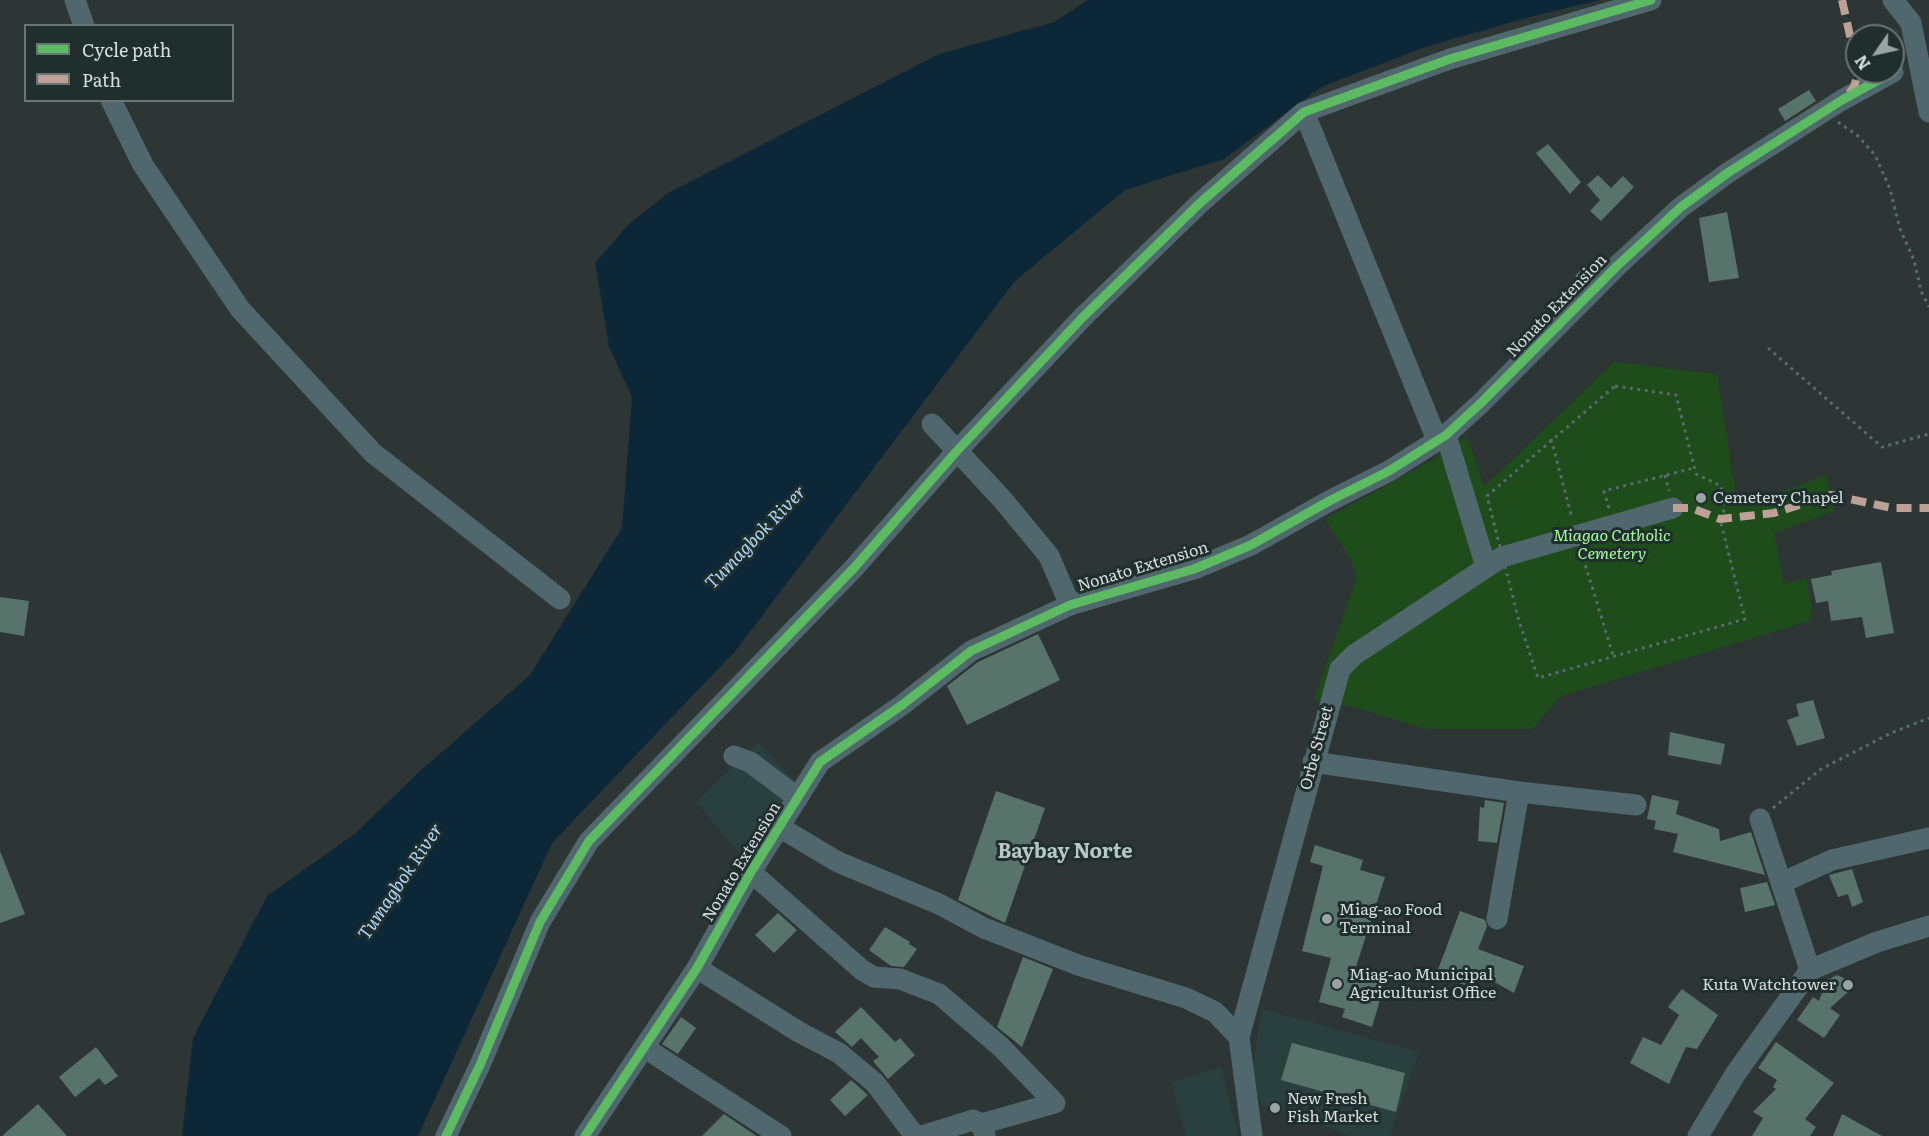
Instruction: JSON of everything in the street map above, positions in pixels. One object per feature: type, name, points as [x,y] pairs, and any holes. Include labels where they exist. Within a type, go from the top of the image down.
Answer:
[{"type":"street","points":[[75,0],[83,24]]},
{"type":"street","points":[[446,1136],[480,1065],[540,922],[589,842],[853,569],[956,452],[1082,318],[1200,203],[1304,112],[1450,59],[1651,0]]},
{"type":"street","points":[[1893,0],[1911,23],[1929,112]]},
{"type":"street","name":"Nonato Extension","points":[[1905,65],[1918,58]]},
{"type":"street","name":"Nonato Extension","points":[[585,1136],[697,968],[751,872],[781,828],[820,762],[902,705],[971,651],[1070,605],[1194,569],[1251,545],[1331,500],[1389,471],[1441,437],[1482,402],[1617,266],[1681,207],[1729,172],[1872,84]]},
{"type":"street","points":[[112,102],[143,165],[240,309],[373,453],[560,599]]},
{"type":"street","points":[[1304,112],[1494,562]]},
{"type":"street","points":[[932,424],[1002,499],[1048,556],[1070,605]]},
{"type":"street","name":"Orbe Street","points":[[1252,1136],[1239,1036],[1340,669],[1354,655],[1494,562],[1673,508]]},
{"type":"street","points":[[734,756],[750,762],[798,798]]},
{"type":"street","points":[[1313,762],[1519,792],[1636,805]]},
{"type":"street","points":[[1497,919],[1519,792]]},
{"type":"street","points":[[1760,819],[1810,970]]},
{"type":"street","points":[[781,828],[838,862],[939,904],[984,928],[1089,969],[1186,998],[1215,1012],[1239,1036]]},
{"type":"street","points":[[1781,883],[1832,860],[1929,838]]},
{"type":"street","points":[[751,872],[862,970],[874,977],[900,979],[939,994],[1000,1047],[1055,1103],[983,1130],[973,1120],[922,1136]]},
{"type":"street","points":[[1698,1136],[1736,1073],[1810,970],[1877,942],[1929,926]]},
{"type":"street","points":[[697,968],[798,1032],[839,1053],[875,1083],[915,1136]]},
{"type":"street","points":[[645,1048],[781,1136]]},
{"type":"path","points":[[1812,119],[1838,122],[1858,136],[1875,156],[1890,189],[1900,229],[1914,260],[1921,291],[1929,307]]},
{"type":"path","points":[[1768,348],[1882,447],[1929,434]]},
{"type":"path","points":[[1615,386],[1677,395],[1694,467],[1696,474],[1721,486],[1725,508],[1720,519],[1745,620],[1538,678],[1494,562],[1487,496],[1615,386]]},
{"type":"path","points":[[1614,524],[1604,491],[1694,467]]},
{"type":"path","points":[[1760,819],[1821,769],[1891,733],[1929,718]]},
{"type":"shaded area","points":[[758,743],[804,791],[757,874],[696,802]]},
{"type":"shaded area","points":[[1262,1009],[1419,1052],[1390,1136],[1351,1136],[1262,1105],[1251,1079]]},
{"type":"shaded area","points":[[1221,1067],[1238,1136],[1186,1136],[1171,1083]]},
{"type":"green space","name":"Miagao Catholic Cemetery","points":[[1614,362],[1717,374],[1737,503],[1765,498],[1826,475],[1834,511],[1774,533],[1784,584],[1806,578],[1812,608],[1809,621],[1561,696],[1532,729],[1426,729],[1354,707],[1314,699],[1357,577],[1351,560],[1325,519],[1433,460],[1467,436],[1484,487]]},
{"type":"water","name":"Tumagbok River","points":[[1088,0],[1601,0],[1541,14],[1428,46],[1321,87],[1224,159],[1125,190],[1015,281],[737,649],[552,843],[418,1136],[182,1136],[193,1038],[267,896],[356,833],[420,771],[530,675],[622,528],[632,397],[609,347],[595,263],[628,225],[668,193],[939,54],[1054,22]]},
{"type":"building","points":[[1809,90],[1816,101],[1785,121],[1778,109]]},
{"type":"building","points":[[1548,144],[1581,182],[1570,194],[1536,153]]},
{"type":"building","points":[[1598,175],[1611,188],[1623,176],[1634,187],[1601,221],[1590,211],[1600,200],[1587,185]]},
{"type":"building","points":[[1727,212],[1739,278],[1709,282],[1699,218]]},
{"type":"building","points":[[1586,265],[1593,272],[1582,283],[1575,276]]},
{"type":"building","points":[[1881,562],[1894,633],[1866,638],[1862,617],[1831,621],[1828,601],[1816,603],[1811,579],[1832,575],[1831,571]]},
{"type":"building","points":[[0,597],[29,601],[24,636],[0,632]]},
{"type":"building","points":[[1038,634],[1060,680],[967,725],[947,686],[978,662]]},
{"type":"building","points":[[1813,700],[1825,738],[1797,746],[1787,720],[1799,716],[1796,704]]},
{"type":"building","points":[[1670,732],[1725,744],[1721,765],[1668,755]]},
{"type":"building","points":[[996,791],[1045,808],[1005,923],[958,900]]},
{"type":"building","points":[[1652,795],[1679,801],[1676,814],[1719,829],[1720,841],[1751,832],[1765,875],[1673,852],[1678,834],[1654,829],[1656,821],[1647,819]]},
{"type":"building","points":[[1485,800],[1504,803],[1497,843],[1478,841],[1480,807],[1484,808]]},
{"type":"building","points":[[1315,845],[1363,860],[1360,870],[1385,877],[1354,973],[1385,983],[1372,1027],[1342,1017],[1345,1009],[1319,1002],[1331,958],[1302,951],[1323,866],[1310,862]]},
{"type":"building","points":[[0,851],[25,914],[0,923]]},
{"type":"building","points":[[1852,869],[1863,902],[1852,907],[1848,894],[1838,897],[1829,875]]},
{"type":"building","points":[[1767,882],[1775,905],[1745,912],[1740,888]]},
{"type":"building","points":[[1460,911],[1485,920],[1487,926],[1478,949],[1524,966],[1514,993],[1471,969],[1465,985],[1436,975]]},
{"type":"building","points":[[778,913],[797,930],[774,953],[755,935]]},
{"type":"building","points":[[885,927],[910,942],[909,944],[917,949],[904,967],[891,966],[869,950]]},
{"type":"building","points":[[1023,957],[1053,969],[1022,1047],[997,1027]]},
{"type":"building","points":[[1837,975],[1848,980],[1849,991],[1830,1008],[1840,1015],[1824,1038],[1797,1020],[1813,997],[1819,1001],[1827,980]]},
{"type":"building","points":[[1682,989],[1718,1015],[1697,1049],[1686,1047],[1669,1084],[1630,1063],[1643,1037],[1661,1045],[1679,1015],[1668,1007]]},
{"type":"building","points":[[861,1007],[895,1042],[900,1038],[915,1055],[888,1079],[873,1061],[879,1057],[861,1038],[852,1047],[835,1032]]},
{"type":"building","points":[[681,1017],[696,1028],[678,1054],[662,1044]]},
{"type":"building","points":[[1776,1042],[1834,1083],[1805,1119],[1816,1127],[1810,1136],[1752,1136],[1763,1118],[1753,1112],[1776,1089],[1773,1087],[1777,1080],[1758,1068]]},
{"type":"building","points":[[1292,1043],[1405,1073],[1396,1112],[1281,1080]]},
{"type":"building","points":[[96,1047],[118,1076],[105,1085],[99,1078],[75,1097],[59,1077]]},
{"type":"building","points":[[851,1080],[868,1095],[845,1116],[830,1100]]},
{"type":"building","points":[[38,1104],[67,1136],[2,1136]]},
{"type":"building","points":[[724,1114],[755,1135],[757,1136],[702,1136]]},
{"type":"building","points":[[1842,1114],[1882,1136],[1833,1136]]},
{"type":"marked path","points":[[1842,0],[1847,24]]},
{"type":"marked path","points":[[1849,93],[1855,84]]},
{"type":"marked path","points":[[1673,508],[1691,508],[1720,519],[1774,513],[1831,495],[1892,508],[1929,508]]},
{"type":"cycle path","points":[[446,1136],[480,1065],[540,922],[589,841],[853,569],[956,452],[1082,318],[1200,203],[1304,112],[1450,59],[1651,0]]},
{"type":"cycle path","points":[[585,1136],[697,968],[751,872],[820,762],[902,705],[971,651],[1070,605],[1194,569],[1251,545],[1331,500],[1389,471],[1446,435],[1482,402],[1617,266],[1681,207],[1729,172],[1871,84]]},
{"type":"place","name":"Cemetery Chapel","points":[[1701,498]]},
{"type":"place","name":"Miag-ao Food Terminal","points":[[1327,919]]},
{"type":"place","name":"Miag-ao Municipal Agriculturist Office","points":[[1337,984]]},
{"type":"place","name":"Kuta Watchtower","points":[[1848,985]]},
{"type":"place","name":"New Fresh Fish Market","points":[[1275,1108]]},
{"type":"district","name":"Baybay Norte","points":[[1065,852]]}]
